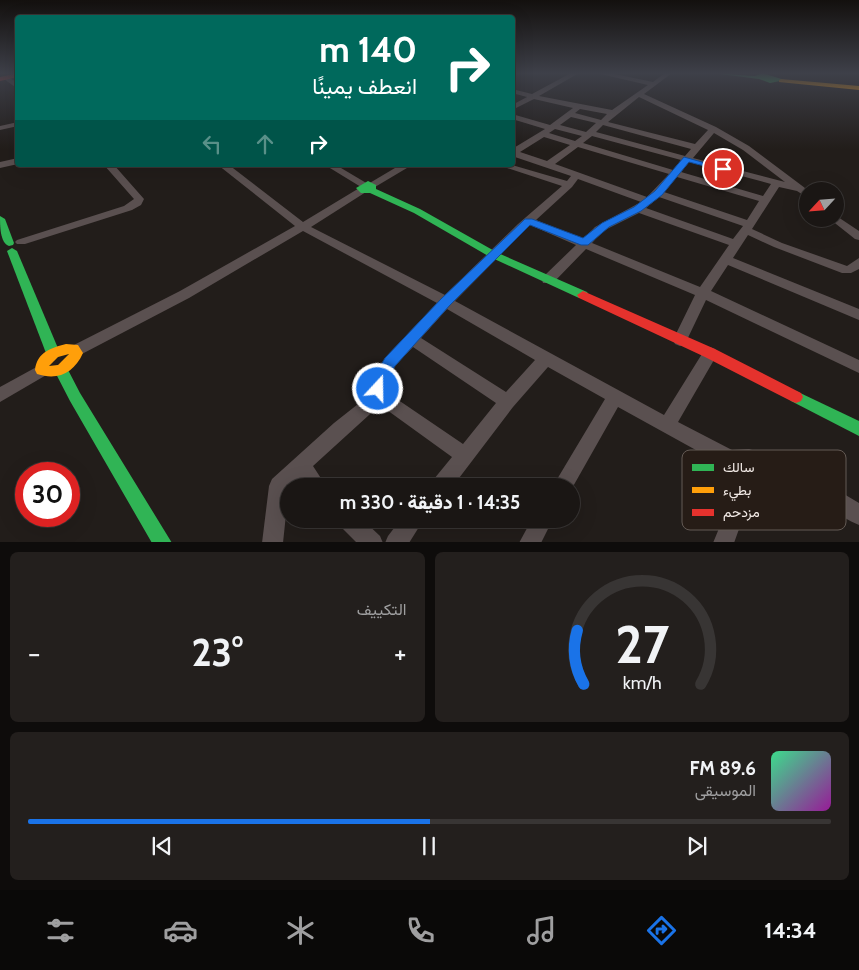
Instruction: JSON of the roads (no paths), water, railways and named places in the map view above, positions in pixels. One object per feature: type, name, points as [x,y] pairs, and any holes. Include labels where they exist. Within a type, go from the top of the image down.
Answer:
[{"type":"street","points":[[515,106],[529,98]]},
{"type":"street","points":[[542,98],[613,113]]},
{"type":"street","points":[[548,165],[577,144],[613,113],[635,98]]},
{"type":"street","points":[[647,98],[713,129],[746,148],[799,188]]},
{"type":"street","points":[[515,152],[553,127],[578,107]]},
{"type":"street","points":[[570,114],[695,147]]},
{"type":"street","points":[[515,117],[687,159],[799,190]]},
{"type":"street","points":[[0,128],[15,125]]},
{"type":"street","points":[[548,280],[584,243],[605,225],[638,209],[658,193],[675,175],[695,147],[713,129]]},
{"type":"street","points":[[543,134],[675,175],[766,200]]},
{"type":"street","points":[[515,154],[548,165],[572,180]]},
{"type":"street","points":[[0,165],[15,162]]},
{"type":"street","points":[[8,247],[128,208],[137,203],[138,199],[111,167]]},
{"type":"street","points":[[226,167],[303,227],[446,302],[714,450]]},
{"type":"street","points":[[333,167],[367,188],[417,212],[494,255],[710,353],[859,429]]},
{"type":"street","points":[[42,370],[43,362],[53,353],[66,349],[75,351],[171,302],[404,167]]},
{"type":"street","points":[[512,167],[572,180],[648,201]]},
{"type":"street","points":[[465,456],[380,396],[378,384],[390,362],[446,302],[572,180]]},
{"type":"street","points":[[680,340],[703,293],[777,183]]},
{"type":"street","points":[[658,193],[747,227],[778,245],[846,270],[851,270],[859,262]]},
{"type":"street","points":[[638,209],[736,244]]},
{"type":"street","points":[[0,219],[8,247],[53,353]]},
{"type":"street","points":[[529,221],[703,293],[859,367]]},
{"type":"street","points":[[844,225],[859,237]]},
{"type":"street","points":[[725,259],[859,315]]},
{"type":"street","points":[[412,339],[507,402]]},
{"type":"street","points":[[0,394],[42,370],[52,373],[61,370],[73,362],[76,356],[75,351]]},
{"type":"street","points":[[668,424],[710,353]]},
{"type":"street","points":[[447,478],[507,402],[546,358]]},
{"type":"street","points":[[61,370],[163,542]]},
{"type":"street","points":[[272,542],[280,486],[340,429],[380,396]]},
{"type":"street","points":[[567,478],[615,397]]},
{"type":"street","points":[[300,465],[310,478]]},
{"type":"street","points":[[846,506],[859,514]]},
{"type":"street","points":[[357,528],[373,542]]},
{"type":"street","points":[[395,542],[407,528]]},
{"type":"street","points":[[529,542],[538,528]]},
{"type":"street","points":[[723,542],[727,530]]}]
